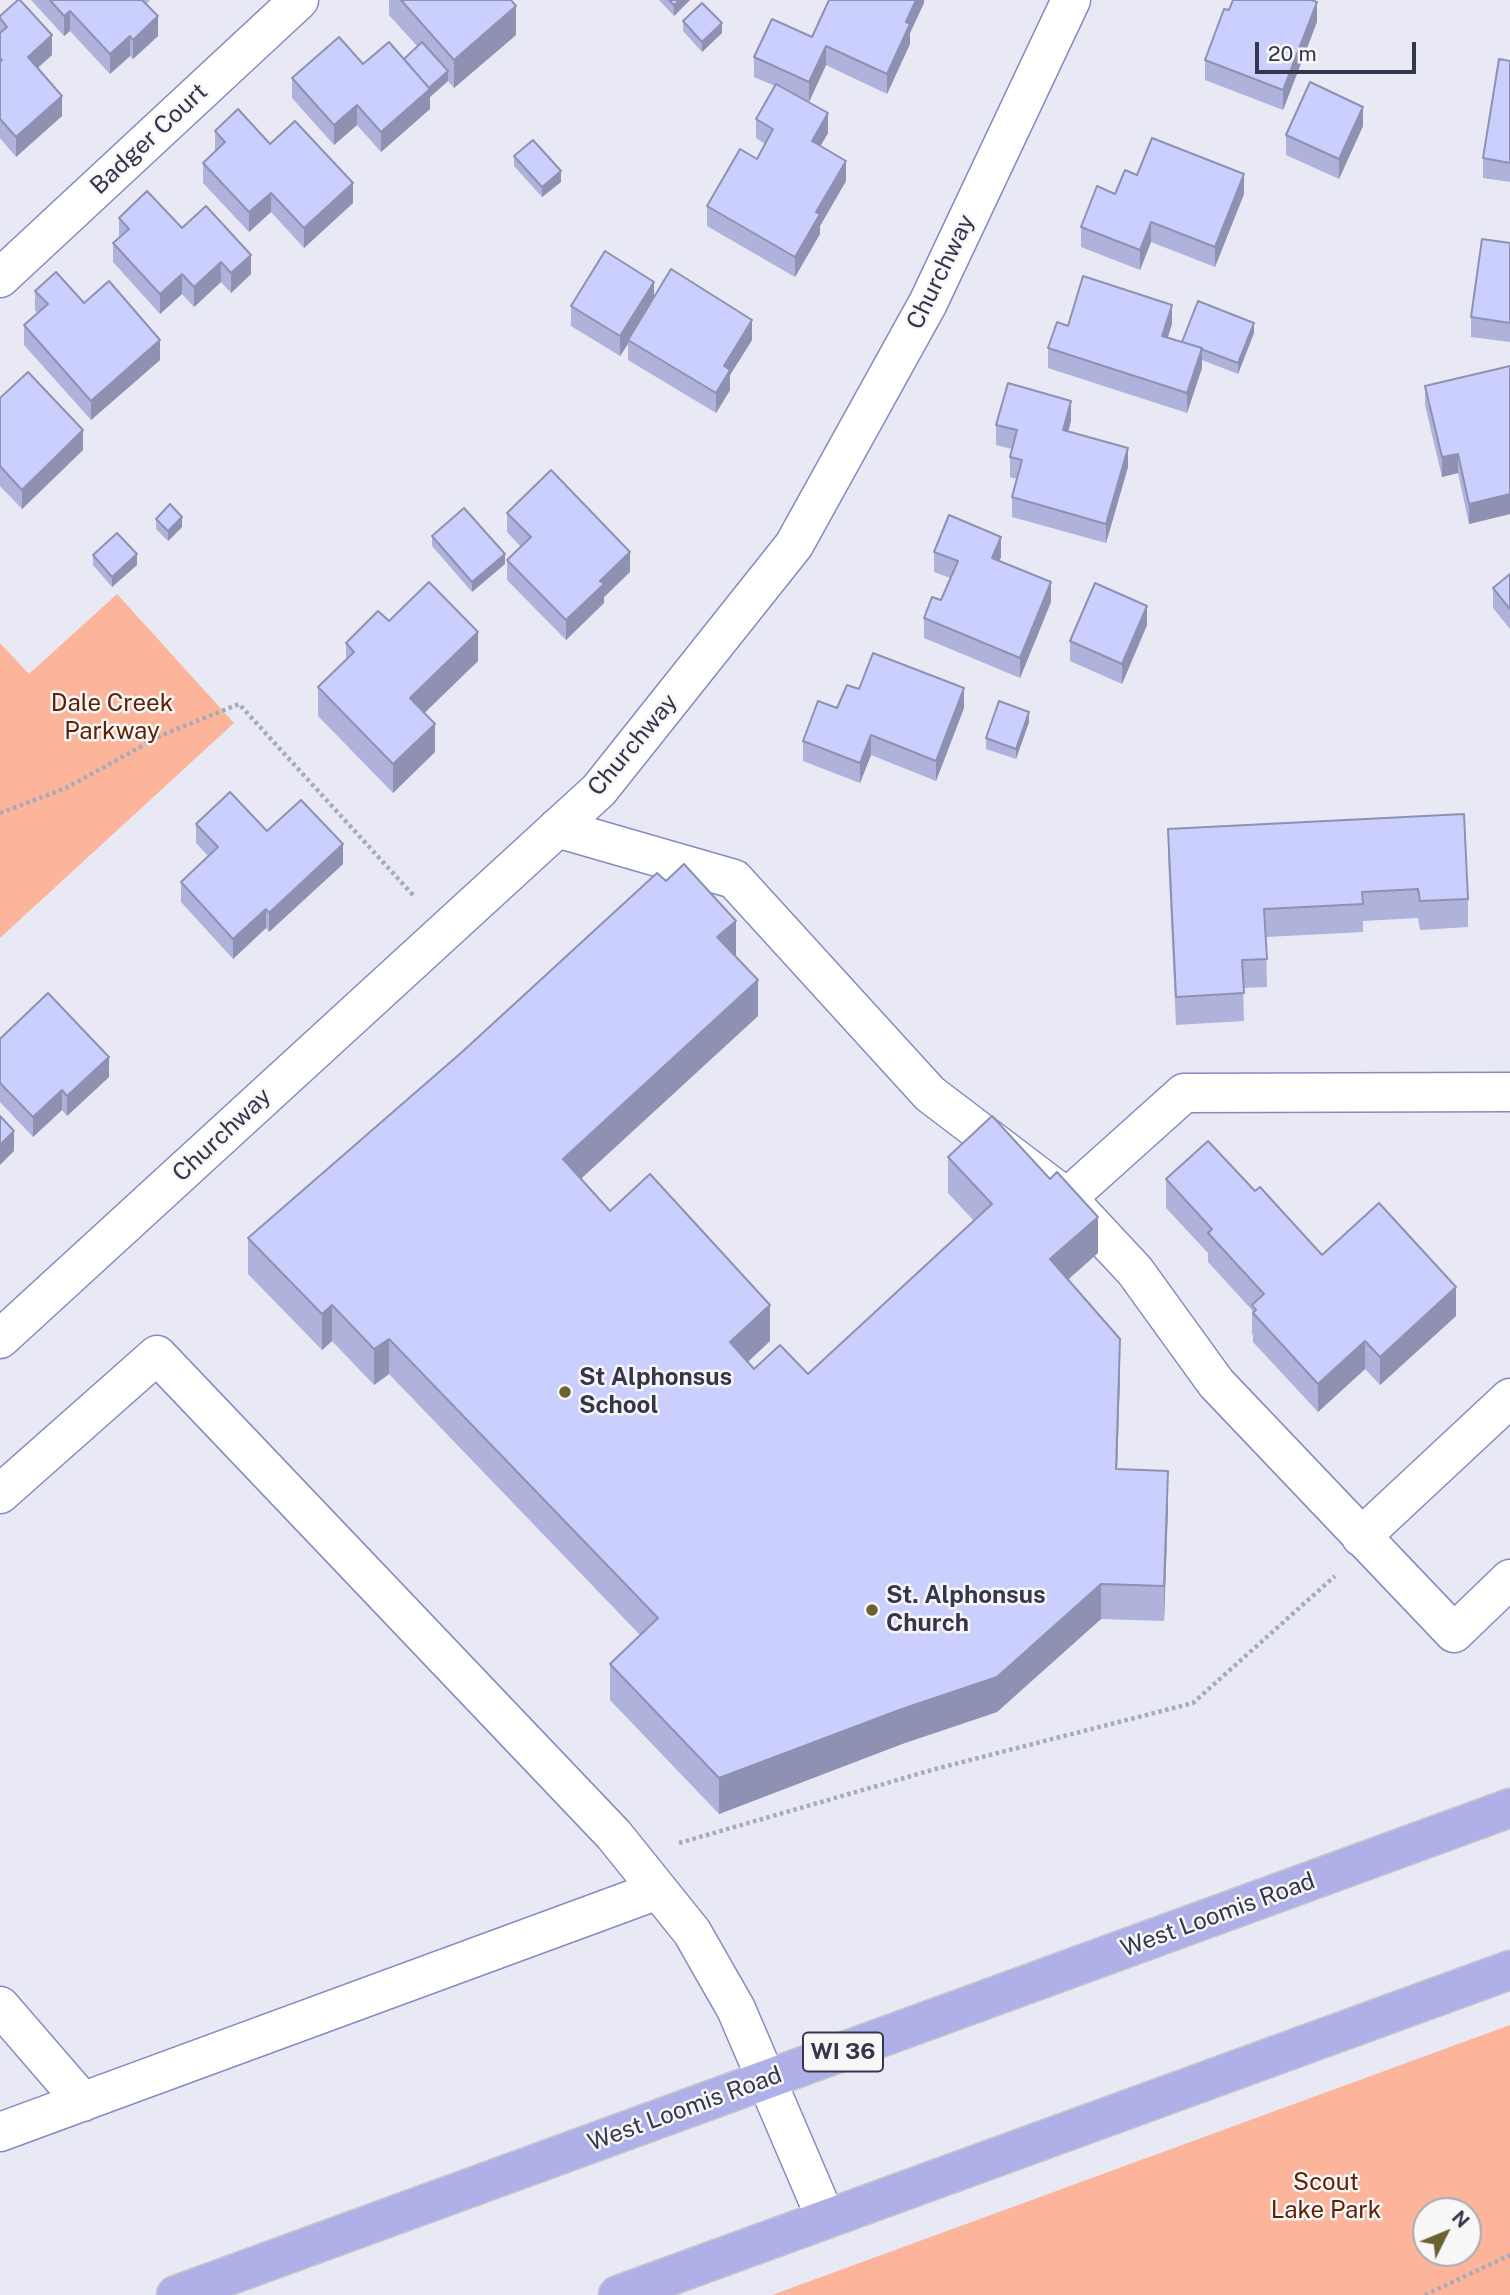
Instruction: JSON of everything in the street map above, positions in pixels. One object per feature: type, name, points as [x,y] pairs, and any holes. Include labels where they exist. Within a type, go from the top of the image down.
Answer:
[{"type":"main road","name":"West Loomis Road","points":[[176,2295],[1510,1808]]},
{"type":"main road","points":[[618,2295],[1510,1970]]},
{"type":"street","name":"Badger Court","points":[[0,278],[299,0]]},
{"type":"street","name":"Churchway","points":[[0,1339],[598,790],[794,545],[928,303],[1071,0]]},
{"type":"street","points":[[557,828],[734,879],[930,1094],[1067,1198],[1135,1271],[1216,1383],[1454,1633],[1510,1579]]},
{"type":"street","points":[[1067,1198],[1184,1093],[1510,1092]]},
{"type":"street","points":[[0,1494],[157,1355],[614,1835],[692,1932],[736,2009],[826,2220]]},
{"type":"street","points":[[1365,1541],[1510,1398]]},
{"type":"street","points":[[0,2132],[658,1890]]},
{"type":"street","points":[[0,2006],[83,2102]]},
{"type":"path","points":[[0,813],[66,788],[162,735],[239,704],[413,895]]},
{"type":"path","points":[[632,1856],[939,1768],[1193,1703],[1365,1541]]},
{"type":"path","points":[[1425,2295],[1510,2255]]},
{"type":"green space","name":"Dale Creek Parkway","points":[[117,594],[234,723],[0,938],[0,643],[29,674]]},
{"type":"green space","name":"Scout Lake Park","points":[[1510,2025],[1510,2295],[772,2295]]},
{"type":"building","points":[[18,0],[52,35],[28,57],[62,96],[16,137],[0,119],[0,33],[7,27],[0,16]]},
{"type":"building","points":[[50,0],[142,0],[158,16],[133,40],[130,36],[110,54],[70,11],[64,16]]},
{"type":"building","points":[[401,0],[511,0],[516,6],[454,60]]},
{"type":"building","points":[[829,0],[916,0],[906,22],[910,24],[887,74],[826,46],[809,82],[754,57],[772,19],[812,37]]},
{"type":"building","points":[[1233,0],[1317,2],[1283,90],[1205,60],[1224,9],[1229,10]]},
{"type":"building","points":[[702,3],[722,23],[702,42],[683,21]]},
{"type":"building","points":[[339,37],[363,64],[389,42],[430,89],[381,132],[357,105],[334,125],[292,78]]},
{"type":"building","points":[[422,42],[448,71],[429,88],[404,59]]},
{"type":"building","points":[[1499,59],[1510,61],[1510,163],[1483,158]]},
{"type":"building","points":[[1310,82],[1363,107],[1339,159],[1286,135]]},
{"type":"building","points":[[776,84],[828,113],[812,141],[846,161],[816,212],[820,214],[795,257],[707,206],[740,149],[757,159],[773,129],[756,119]]},
{"type":"building","points":[[238,109],[270,144],[295,121],[353,183],[304,228],[271,193],[249,212],[203,163],[225,142],[215,131]]},
{"type":"building","points":[[1152,138],[1244,174],[1215,247],[1151,222],[1140,250],[1081,227],[1097,186],[1115,194],[1125,170],[1137,175]]},
{"type":"building","points":[[533,140],[561,171],[542,187],[514,156]]},
{"type":"building","points":[[147,191],[182,228],[206,206],[251,255],[231,273],[221,262],[194,287],[182,274],[160,294],[113,243],[129,229],[119,218]]},
{"type":"building","points":[[1482,239],[1510,243],[1510,323],[1471,317]]},
{"type":"building","points":[[605,251],[654,282],[620,336],[571,306]]},
{"type":"building","points":[[671,269],[752,320],[724,366],[730,370],[716,393],[628,340]]},
{"type":"building","points":[[56,272],[84,303],[109,281],[160,340],[91,401],[24,325],[48,304],[35,291]]},
{"type":"building","points":[[1083,276],[1172,305],[1162,336],[1202,348],[1187,393],[1048,348],[1057,322],[1068,326]]},
{"type":"building","points":[[1198,301],[1254,323],[1238,363],[1182,342]]},
{"type":"building","points":[[1510,366],[1510,494],[1469,504],[1458,454],[1442,457],[1425,386]]},
{"type":"building","points":[[28,372],[83,430],[22,490],[0,466],[0,398]]},
{"type":"building","points":[[1008,383],[1071,401],[1063,430],[1128,448],[1106,524],[1012,497],[1022,460],[1010,457],[1017,430],[996,425]]},
{"type":"building","points":[[551,470],[630,552],[600,581],[604,584],[566,620],[507,560],[531,537],[507,513]]},
{"type":"building","points":[[170,504],[182,517],[168,531],[156,519]]},
{"type":"building","points":[[464,508],[505,554],[472,582],[432,536]]},
{"type":"building","points":[[949,515],[1001,537],[992,558],[1051,582],[1020,658],[924,618],[932,597],[941,600],[958,561],[934,552]]},
{"type":"building","points":[[117,533],[137,554],[112,577],[93,555]]},
{"type":"building","points":[[1510,574],[1510,609],[1493,588]]},
{"type":"building","points":[[429,582],[478,632],[410,698],[435,724],[393,764],[318,687],[354,652],[346,643],[378,611],[389,621]]},
{"type":"building","points":[[1095,583],[1147,606],[1122,664],[1070,641]]},
{"type":"building","points":[[873,653],[964,688],[936,761],[871,735],[860,763],[803,741],[818,701],[837,708],[847,685],[859,689]]},
{"type":"building","points":[[999,701],[1029,712],[1016,749],[986,738]]},
{"type":"building","points":[[230,792],[267,831],[301,800],[343,844],[269,913],[266,909],[233,939],[181,882],[218,847],[196,824]]},
{"type":"building","points":[[1464,814],[1468,899],[1420,901],[1418,889],[1362,892],[1363,904],[1264,909],[1267,959],[1242,960],[1244,993],[1176,997],[1168,829]]},
{"type":"building","points":[[684,864],[736,921],[717,937],[758,980],[563,1159],[610,1211],[650,1174],[770,1305],[730,1342],[754,1369],[780,1345],[808,1374],[992,1204],[948,1157],[992,1116],[1050,1179],[1057,1172],[1098,1217],[1050,1259],[1120,1339],[1116,1469],[1168,1471],[1164,1586],[1101,1584],[997,1677],[902,1709],[719,1778],[610,1664],[658,1618],[389,1339],[374,1349],[332,1305],[322,1314],[248,1238],[462,1052],[657,873],[666,881]]},
{"type":"building","points":[[48,993],[109,1057],[67,1096],[62,1090],[33,1117],[0,1083],[0,1039]]},
{"type":"building","points":[[0,1116],[14,1131],[0,1145]]},
{"type":"building","points":[[1208,1141],[1255,1191],[1260,1187],[1322,1255],[1379,1203],[1456,1287],[1380,1357],[1365,1341],[1318,1384],[1253,1313],[1256,1310],[1252,1305],[1264,1294],[1208,1233],[1212,1229],[1166,1179]]},
{"type":"place","name":"St Alphonsus School","points":[[565,1392]]},
{"type":"place","name":"St. Alphonsus Church","points":[[872,1610]]}]
